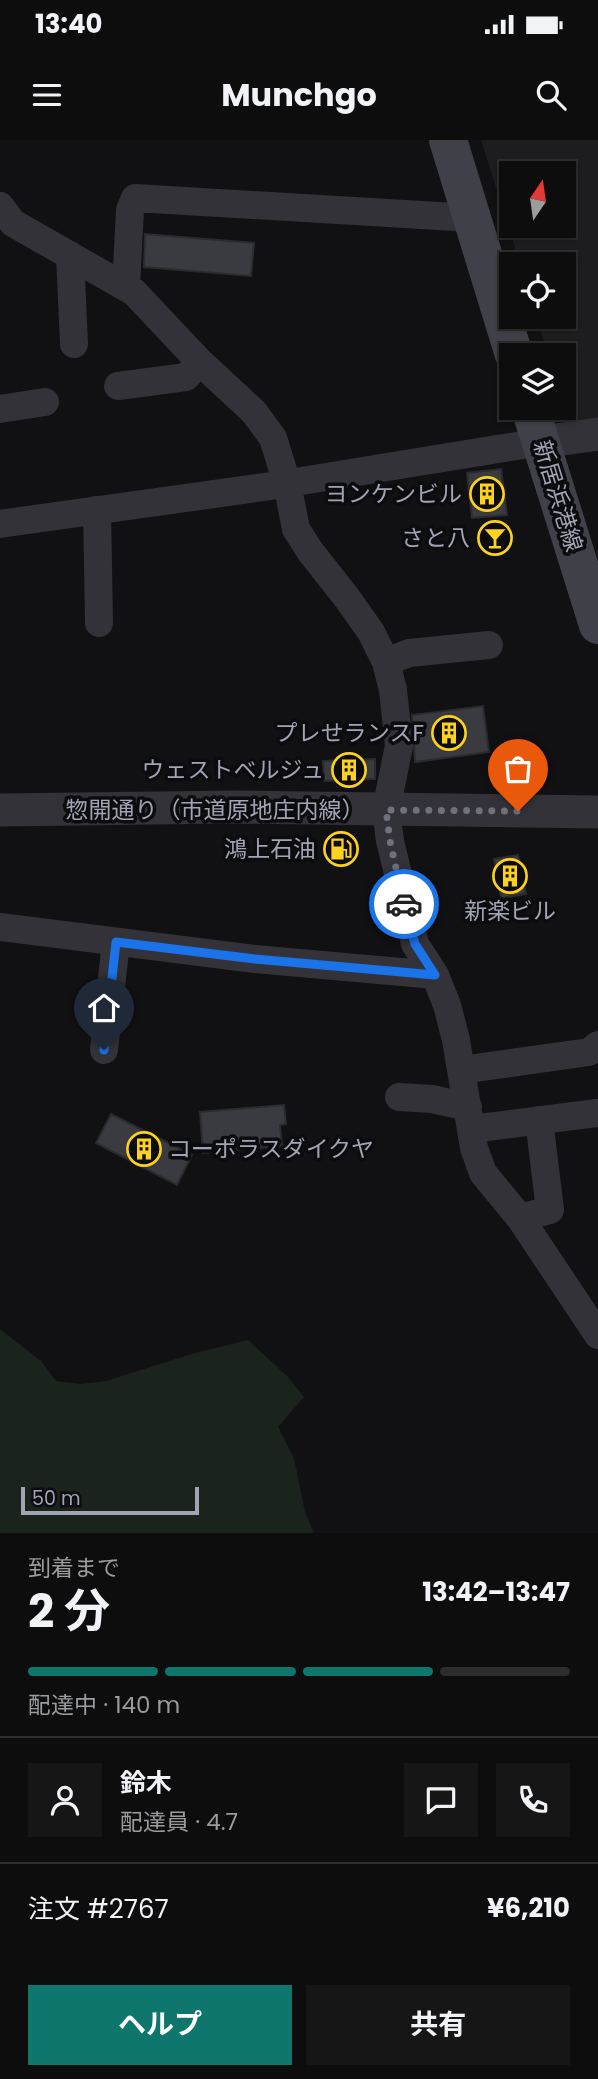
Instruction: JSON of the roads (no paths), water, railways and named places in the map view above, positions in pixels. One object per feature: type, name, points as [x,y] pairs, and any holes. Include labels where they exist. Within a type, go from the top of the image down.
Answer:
[{"type":"main road","points":[[448,140],[510,343]]},
{"type":"main road","name":"新居浜港線","points":[[536,425],[597,619]]},
{"type":"street","points":[[126,288],[130,210],[135,198],[472,218]]},
{"type":"street","points":[[4,222],[70,255],[134,292],[200,362],[254,412],[273,438],[287,483],[296,529],[371,632],[386,662],[393,690],[399,746],[386,810],[402,897],[415,944],[435,975],[447,1005],[474,1148],[483,1173],[520,1218],[598,1335]]},
{"type":"street","points":[[70,255],[74,344]]},
{"type":"street","points":[[118,386],[186,377],[200,362]]},
{"type":"street","points":[[0,409],[45,402]]},
{"type":"street","points":[[0,524],[287,483],[536,425],[598,434]]},
{"type":"street","points":[[97,510],[99,622]]},
{"type":"street","points":[[386,662],[409,653],[489,645]]},
{"type":"street","name":"惣開通り（市道原地庄内線）","points":[[0,810],[233,807],[598,812]]},
{"type":"street","points":[[0,928],[255,959],[435,975]]},
{"type":"street","points":[[104,1050],[116,942]]},
{"type":"street","points":[[461,1070],[589,1052],[598,1045]]},
{"type":"street","points":[[399,1097],[432,1099],[470,1118],[539,1120],[597,1113]]},
{"type":"street","points":[[520,1218],[550,1210],[539,1120]]},
{"type":"place","name":"ヨンケンビル","points":[[487,494]]},
{"type":"place","name":"さと八","points":[[495,538]]},
{"type":"place","name":"プレせランスF","points":[[449,733]]},
{"type":"place","name":"ウェストベルジュ","points":[[349,770]]},
{"type":"place","name":"鴻上石油","points":[[341,849]]},
{"type":"place","name":"新楽ビル","points":[[510,876]]},
{"type":"place","name":"コーポラスダイクヤ","points":[[144,1149]]}]
